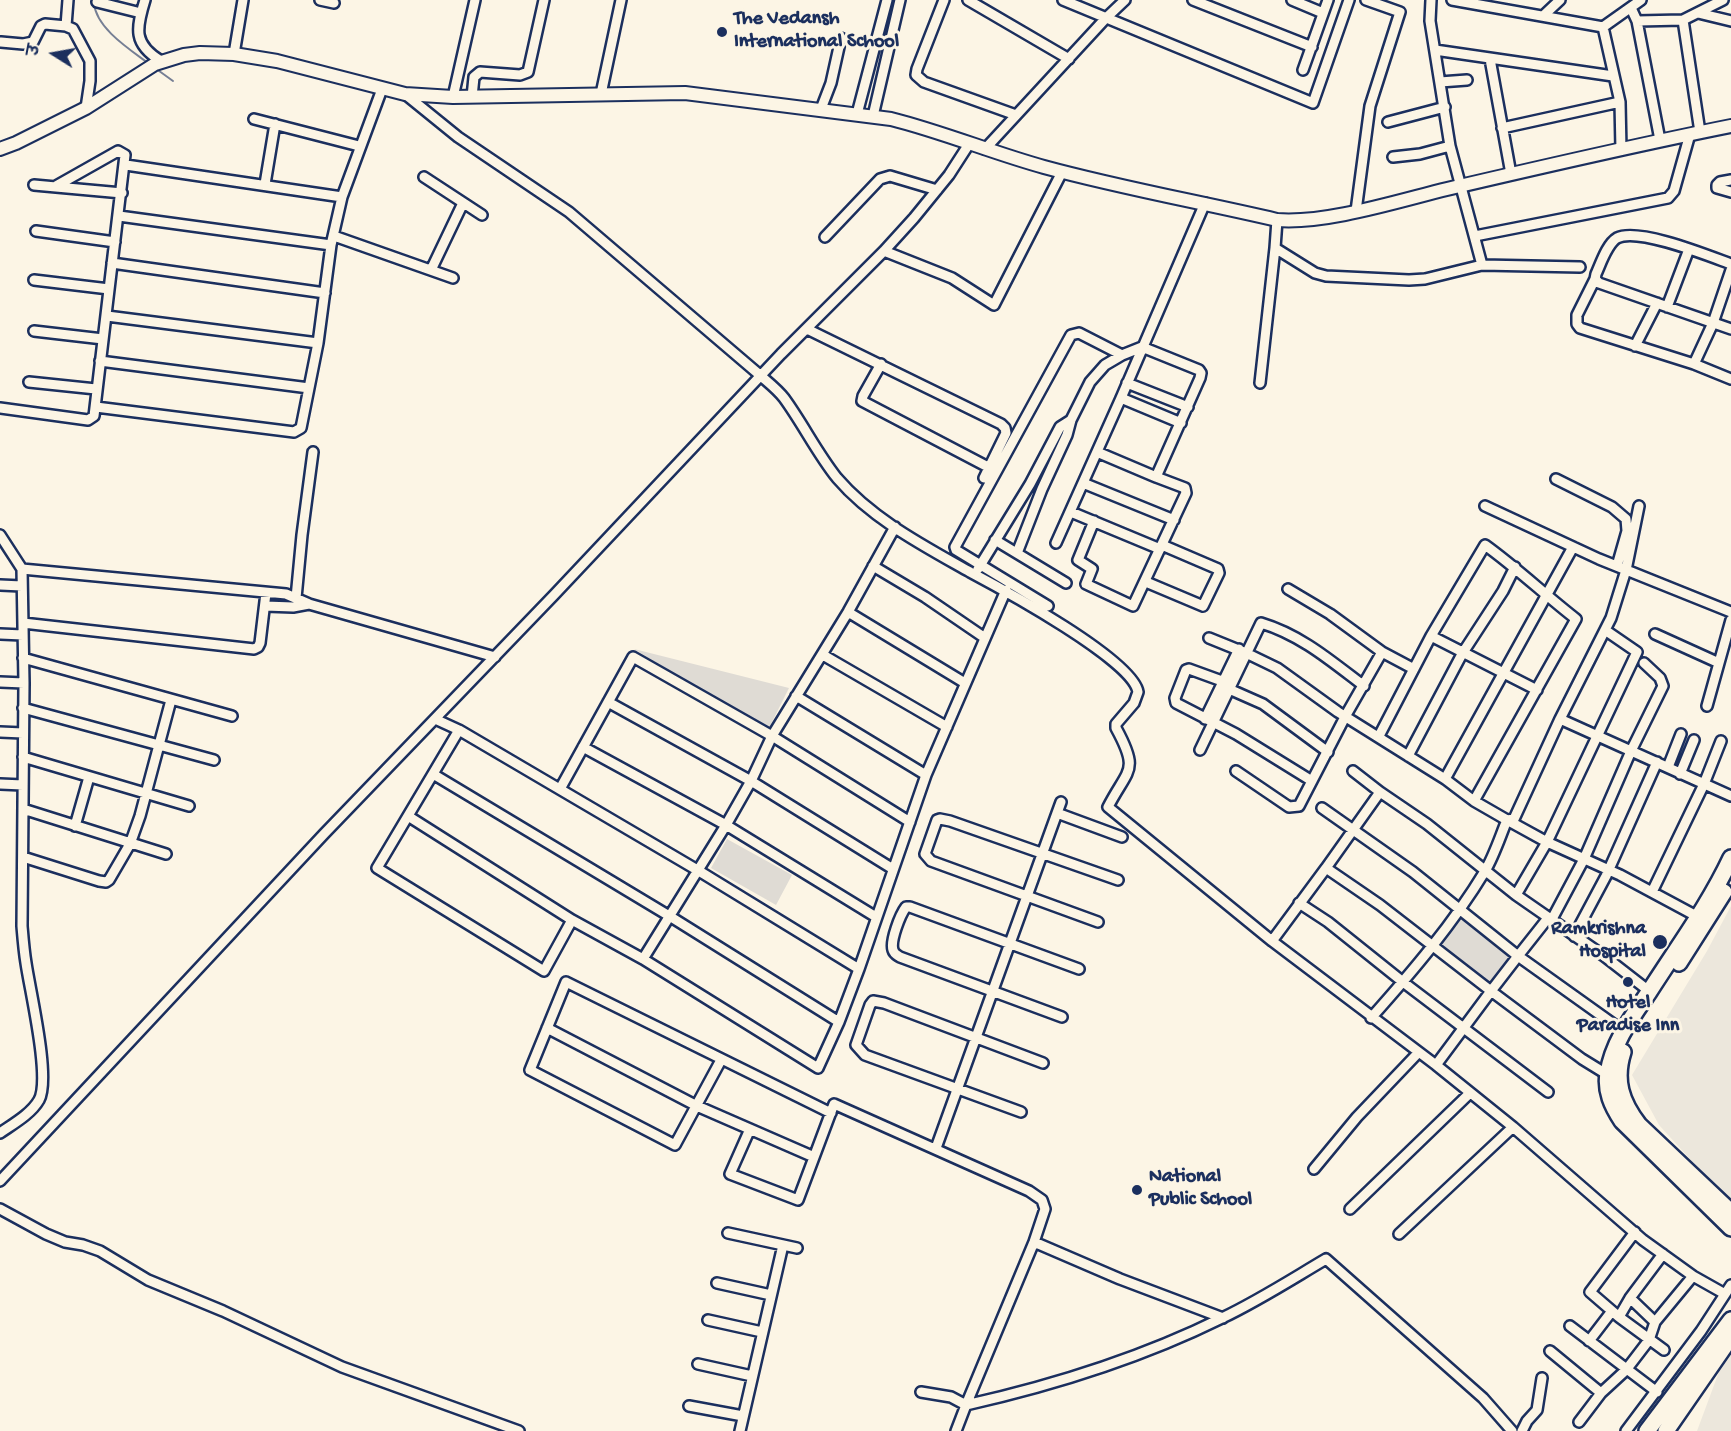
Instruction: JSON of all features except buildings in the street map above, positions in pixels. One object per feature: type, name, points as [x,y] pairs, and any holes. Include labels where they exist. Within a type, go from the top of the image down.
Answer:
[{"type":"main road","points":[[1731,858],[1702,919],[1623,1053],[1619,1080],[1621,1098],[1639,1125],[1731,1212]]},
{"type":"main road","points":[[1731,879],[1649,991],[1623,1031],[1614,1050],[1608,1075],[1610,1098],[1622,1121],[1731,1228]]},
{"type":"main road","points":[[1647,1431],[1731,1320]]},
{"type":"main road","points":[[1666,1431],[1731,1337]]},
{"type":"street","points":[[66,26],[68,0]]},
{"type":"street","points":[[145,0],[138,28],[140,41],[158,63]]},
{"type":"street","points":[[234,54],[243,0]]},
{"type":"street","points":[[320,0],[334,3]]},
{"type":"street","points":[[453,97],[475,0]]},
{"type":"street","points":[[472,97],[474,77],[480,72],[520,75],[528,72],[544,0]]},
{"type":"street","points":[[601,94],[621,0]]},
{"type":"street","points":[[857,114],[887,0]]},
{"type":"street","points":[[873,116],[900,0]]},
{"type":"street","points":[[944,0],[916,75],[924,82],[1016,115]]},
{"type":"street","points":[[968,0],[1069,59]]},
{"type":"street","points":[[1063,0],[1313,103],[1349,0]]},
{"type":"street","points":[[985,149],[1125,0]]},
{"type":"street","points":[[1194,0],[1311,47]]},
{"type":"street","points":[[1292,0],[1323,13]]},
{"type":"street","points":[[1303,70],[1328,0]]},
{"type":"street","points":[[1356,211],[1370,106],[1400,12],[1366,0]]},
{"type":"street","points":[[1431,0],[1430,21],[1450,146],[1482,265]]},
{"type":"street","points":[[1452,0],[1474,2],[1603,27],[1641,0]]},
{"type":"street","points":[[1543,16],[1560,0]]},
{"type":"street","points":[[1637,21],[1683,20],[1723,0]]},
{"type":"street","points":[[97,2],[141,13]]},
{"type":"street","points":[[1631,8],[1637,21],[1660,140]]},
{"type":"street","points":[[1698,13],[1731,21]]},
{"type":"street","points":[[1475,236],[1668,198],[1674,191],[1695,133],[1683,20]]},
{"type":"street","points":[[2,42],[29,44],[36,39],[42,25],[66,26],[73,29],[90,61],[86,108]]},
{"type":"street","points":[[1603,27],[1620,102],[1621,150]]},
{"type":"street","points":[[821,110],[831,83],[841,38]]},
{"type":"street","points":[[1435,50],[1613,76]]},
{"type":"street","points":[[0,149],[86,108],[143,70],[158,63],[200,53],[234,54],[277,61],[405,94],[472,97],[685,93],[873,116],[923,127],[969,144],[1062,172],[1278,220],[1295,221],[1356,211],[1660,140],[1731,126]]},
{"type":"street","points":[[1490,59],[1510,174]]},
{"type":"street","points":[[1440,82],[1467,80]]},
{"type":"street","points":[[96,407],[294,432],[301,428],[318,343],[333,240],[342,197],[382,89]]},
{"type":"street","points":[[405,94],[458,137],[568,212],[761,376],[783,396],[836,477],[850,492],[895,527],[1006,590],[1082,639],[1123,670],[1137,686],[1137,697],[1116,724],[1130,756],[1129,772],[1108,807],[1272,941],[1436,1065],[1513,1127],[1635,1233],[1693,1276],[1725,1294]]},
{"type":"street","points":[[1502,128],[1620,102]]},
{"type":"street","points":[[1388,122],[1445,107]]},
{"type":"street","points":[[254,119],[359,146]]},
{"type":"street","points":[[265,184],[275,124]]},
{"type":"street","points":[[0,1181],[246,916],[761,376],[884,251],[937,190],[969,144]]},
{"type":"street","points":[[1393,157],[1420,154],[1450,146]]},
{"type":"street","points":[[0,408],[88,420],[94,416],[126,165],[125,155],[118,151],[56,186]]},
{"type":"street","points":[[126,165],[342,197]]},
{"type":"street","points":[[884,251],[951,278],[994,305],[1062,172]]},
{"type":"street","points":[[825,237],[884,177],[890,176],[937,190]]},
{"type":"street","points":[[424,177],[482,215]]},
{"type":"street","points":[[1731,180],[1720,182],[1717,185],[1717,188],[1731,192]]},
{"type":"street","points":[[34,185],[122,193]]},
{"type":"street","points":[[431,270],[463,203]]},
{"type":"street","points":[[1056,543],[1204,203]]},
{"type":"street","points":[[119,216],[333,240],[453,278]]},
{"type":"street","points":[[1260,383],[1278,220]]},
{"type":"street","points":[[36,231],[115,242]]},
{"type":"street","points":[[1731,264],[1645,237],[1622,236],[1616,238],[1611,244],[1577,315],[1577,324],[1580,328],[1694,364],[1731,379]]},
{"type":"street","points":[[1275,248],[1315,273],[1326,276],[1425,279],[1482,265],[1580,267]]},
{"type":"street","points":[[1667,307],[1689,249]]},
{"type":"street","points":[[112,263],[325,293]]},
{"type":"street","points":[[1694,364],[1713,323],[1731,270]]},
{"type":"street","points":[[34,279],[109,290]]},
{"type":"street","points":[[1595,279],[1599,283],[1731,329]]},
{"type":"street","points":[[1635,346],[1657,303]]},
{"type":"street","points":[[107,316],[318,343]]},
{"type":"street","points":[[807,329],[1001,424],[1006,433],[984,477]]},
{"type":"street","points":[[34,331],[103,339]]},
{"type":"street","points":[[1048,606],[956,550],[955,546],[1070,336],[1073,333],[1079,333],[1122,355]]},
{"type":"street","points":[[1017,552],[1067,435],[1071,420],[1094,376],[1105,365],[1142,347],[1201,373],[1188,408],[1156,477]]},
{"type":"street","points":[[100,361],[309,388]]},
{"type":"street","points":[[881,364],[862,401],[988,467]]},
{"type":"street","points":[[30,382],[96,389]]},
{"type":"street","points":[[1127,383],[1188,408]]},
{"type":"street","points":[[1121,398],[1181,423]]},
{"type":"street","points":[[975,574],[1030,484],[1060,427],[1071,420]]},
{"type":"street","points":[[296,598],[313,452]]},
{"type":"street","points":[[1094,521],[1078,560],[1092,569],[1087,584],[1133,606],[1146,582],[1186,490],[1097,452]]},
{"type":"street","points":[[1556,479],[1612,507],[1626,519],[1627,531],[1622,568]]},
{"type":"street","points":[[1083,483],[1174,520]]},
{"type":"street","points":[[1030,484],[1042,489]]},
{"type":"street","points":[[1485,506],[1573,547],[1731,612]]},
{"type":"street","points":[[1507,820],[1514,819],[1560,719],[1611,618],[1639,506]]},
{"type":"street","points":[[1071,512],[1218,569],[1219,573],[1203,606],[1146,582]]},
{"type":"street","points":[[643,959],[726,825],[751,781],[772,736],[823,655],[895,527]]},
{"type":"street","points":[[0,535],[22,569],[23,943],[41,1060],[42,1089],[33,1108],[0,1133]]},
{"type":"street","points":[[995,540],[1066,583]]},
{"type":"street","points":[[1379,736],[1431,636],[1485,546],[1515,567],[1545,596],[1576,619],[1474,801]]},
{"type":"street","points":[[1445,779],[1573,547]]},
{"type":"street","points":[[873,566],[925,597],[985,638]]},
{"type":"street","points":[[1408,756],[1462,654],[1503,591],[1515,567]]},
{"type":"street","points":[[22,569],[286,594],[309,604],[495,657]]},
{"type":"street","points":[[0,585],[22,586]]},
{"type":"street","points":[[1288,589],[1329,614],[1382,652],[1414,669]]},
{"type":"street","points":[[408,816],[572,920],[643,959],[818,1068],[839,1022],[859,969],[926,775],[1006,590]]},
{"type":"street","points":[[23,623],[254,649],[260,643],[266,592]]},
{"type":"street","points":[[265,606],[293,607],[309,604]]},
{"type":"street","points":[[848,612],[965,683]]},
{"type":"street","points":[[1707,706],[1731,620]]},
{"type":"street","points":[[1200,750],[1225,685],[1242,651],[1261,623],[1283,630],[1302,640],[1364,686]]},
{"type":"street","points":[[1516,895],[1547,842],[1637,652],[1605,630]]},
{"type":"street","points":[[0,634],[23,635]]},
{"type":"street","points":[[1655,634],[1719,663]]},
{"type":"street","points":[[1431,636],[1462,654],[1537,690]]},
{"type":"street","points":[[1209,638],[1277,668],[1346,716],[1445,779],[1474,801],[1507,820],[1702,919]]},
{"type":"street","points":[[1236,771],[1293,808],[1299,806],[1382,652]]},
{"type":"street","points":[[823,655],[947,727]]},
{"type":"street","points":[[560,789],[633,657],[772,736],[910,822]]},
{"type":"street","points":[[23,658],[232,716]]},
{"type":"street","points":[[1436,1065],[1518,956],[1550,919],[1584,859],[1631,751],[1663,686],[1660,678],[1644,663]]},
{"type":"street","points":[[1312,781],[1255,745],[1176,704],[1175,698],[1186,670],[1189,669],[1263,704],[1328,752]]},
{"type":"street","points":[[0,682],[24,683]]},
{"type":"street","points":[[796,696],[926,775]]},
{"type":"street","points":[[22,857],[106,882],[109,880],[130,844],[147,793],[171,700]]},
{"type":"street","points":[[608,702],[751,781],[893,869]]},
{"type":"street","points":[[23,708],[214,760]]},
{"type":"street","points":[[435,718],[699,871],[859,969]]},
{"type":"street","points":[[1560,719],[1731,796]]},
{"type":"street","points":[[459,730],[377,868],[544,971],[572,920]]},
{"type":"street","points":[[0,732],[23,733]]},
{"type":"street","points":[[1668,767],[1681,734]]},
{"type":"street","points":[[1680,774],[1694,740]]},
{"type":"street","points":[[1652,892],[1704,784],[1721,741]]},
{"type":"street","points":[[583,747],[726,825],[876,917]]},
{"type":"street","points":[[23,757],[189,806]]},
{"type":"street","points":[[1574,936],[1609,870],[1657,762]]},
{"type":"street","points":[[1353,771],[1427,824],[1516,895],[1604,956],[1649,991]]},
{"type":"street","points":[[433,774],[839,1022]]},
{"type":"street","points":[[75,826],[89,777]]},
{"type":"street","points":[[0,784],[23,785]]},
{"type":"street","points":[[1272,941],[1380,792]]},
{"type":"street","points":[[936,1148],[1029,896],[1061,802]]},
{"type":"street","points":[[1322,808],[1381,848],[1518,956],[1623,1031]]},
{"type":"street","points":[[23,809],[166,854]]},
{"type":"street","points":[[1057,813],[1122,837]]},
{"type":"street","points":[[1098,922],[927,859],[926,854],[937,820],[944,819],[1118,880]]},
{"type":"street","points":[[1371,1018],[1403,982],[1459,909],[1486,869],[1507,820]]},
{"type":"street","points":[[1326,868],[1380,905],[1582,1059],[1608,1075]]},
{"type":"street","points":[[1299,903],[1328,922],[1548,1092]]},
{"type":"street","points":[[1062,1017],[900,957],[894,953],[892,947],[896,927],[903,911],[906,907],[910,907],[1079,969]]},
{"type":"street","points":[[721,1060],[675,1145],[530,1071],[566,982],[831,1113]]},
{"type":"street","points":[[1022,1112],[860,1052],[856,1046],[870,1005],[873,1001],[884,1003],[1042,1063]]},
{"type":"street","points":[[547,1028],[697,1106],[814,1157]]},
{"type":"street","points":[[1314,1169],[1357,1117],[1418,1053]]},
{"type":"street","points":[[1350,1209],[1470,1093]]},
{"type":"street","points":[[750,1129],[730,1174],[798,1200],[834,1104],[936,1148],[1029,1191],[1042,1200],[1045,1209],[1034,1242],[956,1431]]},
{"type":"street","points":[[1399,1234],[1513,1127]]},
{"type":"street","points":[[0,1209],[56,1238],[100,1251],[148,1280],[223,1311],[342,1367],[519,1431]]},
{"type":"street","points":[[728,1233],[796,1248]]},
{"type":"street","points":[[1635,1233],[1590,1292],[1664,1350]]},
{"type":"street","points":[[1034,1242],[1120,1279],[1223,1318]]},
{"type":"street","points":[[740,1431],[783,1245]]},
{"type":"street","points":[[1589,1341],[1630,1298],[1663,1254]]},
{"type":"street","points":[[921,1392],[951,1397],[966,1405],[1021,1393],[1084,1375],[1223,1318],[1326,1258],[1483,1398],[1512,1431]]},
{"type":"street","points":[[1579,1422],[1601,1393],[1626,1370],[1649,1340],[1655,1322],[1693,1276]]},
{"type":"street","points":[[717,1283],[771,1295]]},
{"type":"street","points":[[1626,1431],[1701,1331],[1731,1285]]},
{"type":"street","points":[[1630,1298],[1655,1322]]},
{"type":"street","points":[[708,1320],[762,1332]]},
{"type":"street","points":[[1570,1326],[1657,1392]]},
{"type":"street","points":[[1550,1351],[1601,1393]]},
{"type":"street","points":[[698,1365],[752,1376]]},
{"type":"street","points":[[1522,1431],[1537,1410],[1542,1378]]},
{"type":"street","points":[[689,1406],[743,1416]]},
{"type":"shaded area","points":[[634,649],[789,688],[768,730]]},
{"type":"shaded area","points":[[727,839],[792,875],[776,905],[711,868]]},
{"type":"shaded area","points":[[1731,906],[1731,1201],[1659,1125],[1632,1075],[1707,951]]},
{"type":"shaded area","points":[[1458,915],[1512,954],[1490,985],[1436,945]]},
{"type":"shaded area","points":[[1731,1349],[1731,1431],[1697,1431],[1723,1361]]},
{"type":"waterway","points":[[94,3],[96,12],[107,29],[148,63]]},
{"type":"waterway","points":[[155,68],[173,81]]},
{"type":"place","name":"The Vedansh International School","points":[[722,32]]},
{"type":"place","name":"Ramkrishna Hospital","points":[[1660,942]]},
{"type":"place","name":"Hotel Paradise Inn","points":[[1628,982]]},
{"type":"place","name":"National Public School","points":[[1137,1190]]}]
